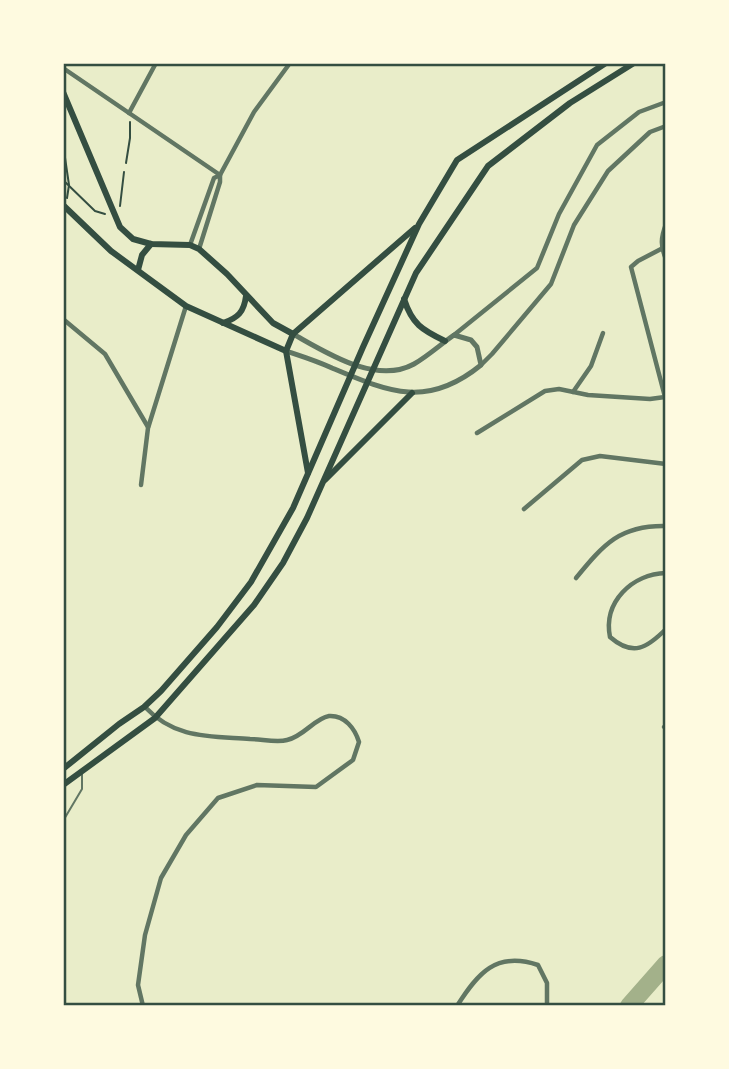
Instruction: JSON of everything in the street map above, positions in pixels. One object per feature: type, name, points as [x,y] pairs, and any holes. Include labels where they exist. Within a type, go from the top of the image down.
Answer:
[{"type":"main road","points":[[63,769],[119,724],[145,707],[217,627],[251,582],[293,508],[419,224],[457,160],[606,63]]},
{"type":"main road","points":[[63,785],[155,718],[254,605],[283,563],[362,397],[416,273],[488,166],[570,103],[634,63]]},
{"type":"main road","points":[[63,92],[120,227],[133,239],[151,244],[190,245],[199,249],[227,274],[273,323],[293,334]]},
{"type":"main road","points":[[64,206],[111,251],[186,306],[286,351]]},
{"type":"main road","points":[[308,475],[286,351],[293,334],[419,224]]},
{"type":"main road","points":[[138,270],[142,255],[151,244]]},
{"type":"main road","points":[[223,323],[240,315],[246,296]]},
{"type":"main road","points":[[404,299],[414,321],[423,330],[444,341]]},
{"type":"main road","points":[[322,484],[412,393]]},
{"type":"street","points":[[130,113],[156,63]]},
{"type":"street","points":[[199,249],[220,175],[254,112],[290,63]]},
{"type":"street","points":[[63,68],[220,175]]},
{"type":"street","points":[[293,334],[370,370],[392,371],[413,364],[537,268],[559,214],[597,145],[639,112],[666,102]]},
{"type":"street","points":[[286,351],[372,386],[399,392],[412,393],[460,380],[492,354],[551,284],[574,225],[608,171],[650,132],[666,126]]},
{"type":"street","points":[[190,245],[214,178],[220,175]]},
{"type":"street","points":[[666,224],[661,237],[661,249],[666,259]]},
{"type":"street","points":[[477,433],[545,391],[559,389],[588,395],[650,400],[666,398],[631,267],[661,249]]},
{"type":"street","points":[[141,485],[148,428],[186,306]]},
{"type":"street","points":[[63,319],[105,354],[148,428]]},
{"type":"street","points":[[573,392],[591,366],[603,333]]},
{"type":"street","points":[[453,335],[471,340],[477,347],[481,365]]},
{"type":"street","points":[[524,509],[582,460],[600,456],[666,464]]},
{"type":"street","points":[[576,578],[615,536],[647,526],[666,526]]},
{"type":"street","points":[[666,573],[644,576],[632,582],[608,617],[610,637],[625,646],[639,649],[652,643],[666,629]]},
{"type":"street","points":[[143,1006],[138,985],[145,935],[161,878],[186,835],[218,798],[257,785],[316,787],[353,760],[359,742],[351,725],[344,719],[329,716],[316,722],[304,733],[286,741],[189,735],[155,718],[145,707]]},
{"type":"street","points":[[457,1006],[487,968],[499,962],[513,960],[538,965],[547,983],[547,1006]]},
{"type":"lane","points":[[63,821],[82,789],[82,772]]},
{"type":"path","points":[[126,163],[130,113]]},
{"type":"path","points":[[63,144],[69,185],[64,206]]},
{"type":"path","points":[[63,180],[69,185]]},
{"type":"waterway","points":[[629,1006],[666,964]]}]
